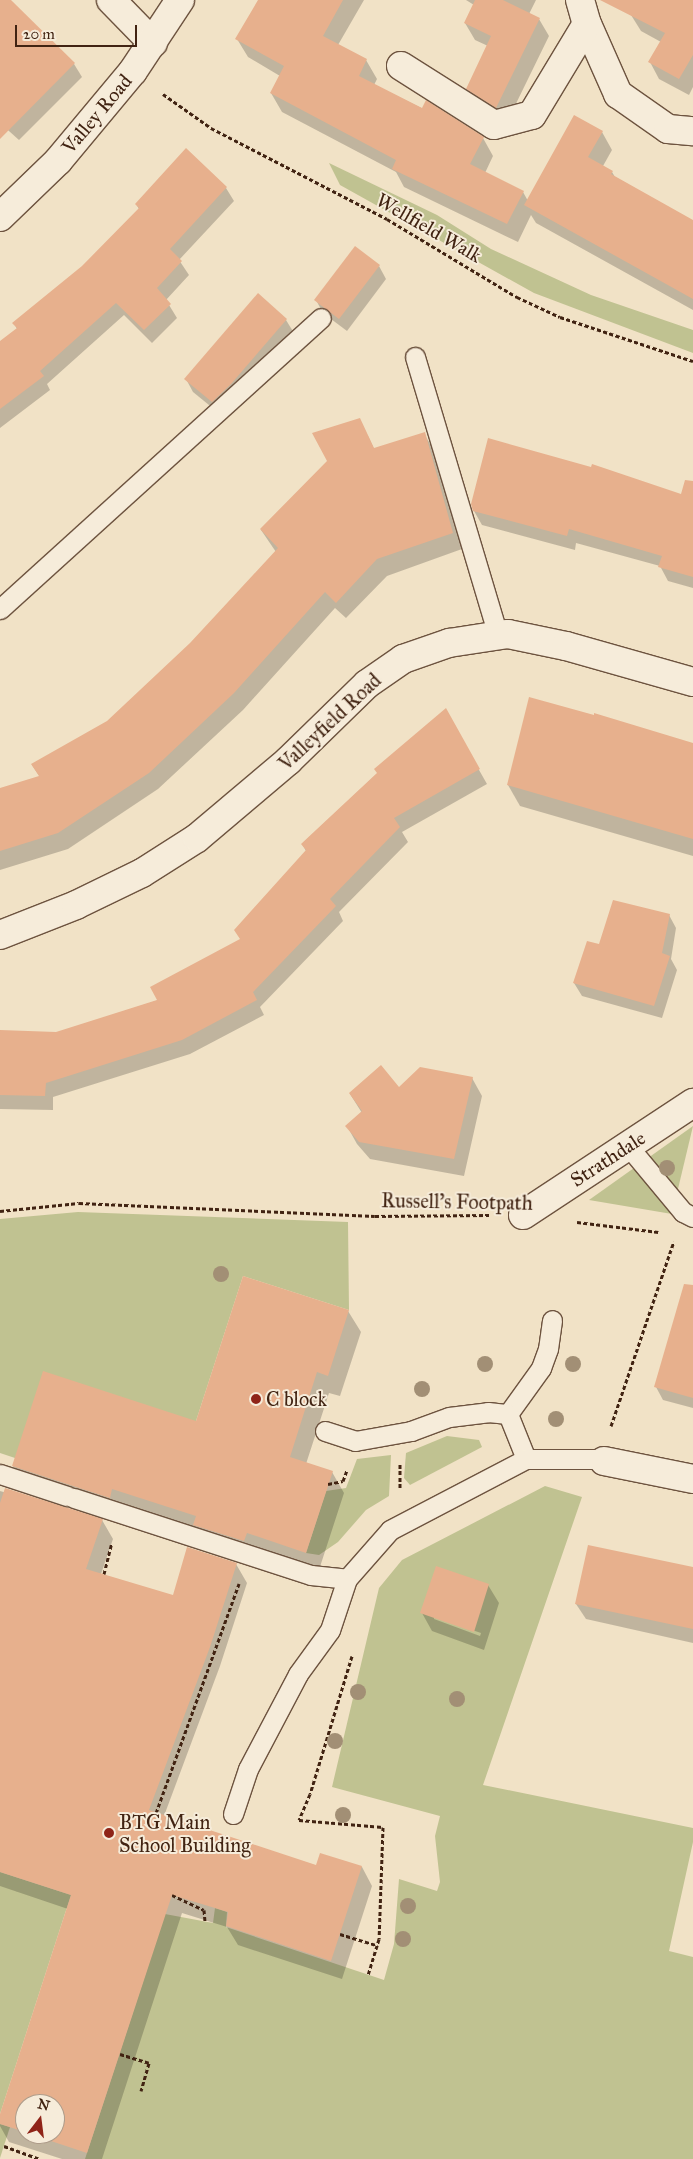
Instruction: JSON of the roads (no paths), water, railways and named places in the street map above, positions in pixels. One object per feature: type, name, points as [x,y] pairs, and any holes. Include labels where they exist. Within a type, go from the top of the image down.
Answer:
[{"type":"street","points":[[111,0],[153,43]]},
{"type":"street","name":"Valley Road","points":[[0,217],[58,161],[133,71],[180,0]]},
{"type":"street","points":[[401,66],[494,125],[532,115],[584,12]]},
{"type":"street","points":[[584,12],[618,94],[668,129],[693,131]]},
{"type":"street","name":"Valleyfield Road","points":[[0,934],[76,905],[142,873],[197,838],[288,762],[367,684],[403,659],[449,643],[508,634],[566,646],[693,682]]},
{"type":"street","name":"Strathdale","points":[[523,1215],[693,1103]]},
{"type":"street","points":[[604,1461],[693,1479]]},
{"type":"lane","points":[[0,608],[321,318]]},
{"type":"lane","points":[[415,357],[498,636]]},
{"type":"lane","points":[[628,1146],[683,1212],[693,1217]]},
{"type":"lane","points":[[508,1414],[541,1368],[548,1349],[552,1320]]},
{"type":"lane","points":[[325,1431],[356,1441],[411,1431],[449,1417],[488,1412],[508,1414]]},
{"type":"lane","points":[[508,1414],[526,1459]]},
{"type":"lane","points":[[233,1814],[248,1769],[298,1674],[330,1630],[347,1579],[390,1530],[526,1459],[594,1459],[604,1461]]},
{"type":"lane","points":[[0,1474],[311,1575],[347,1579]]},
{"type":"place","name":"C block","points":[[256,1399]]},
{"type":"place","name":"BTG Main School Building","points":[[109,1833]]}]
